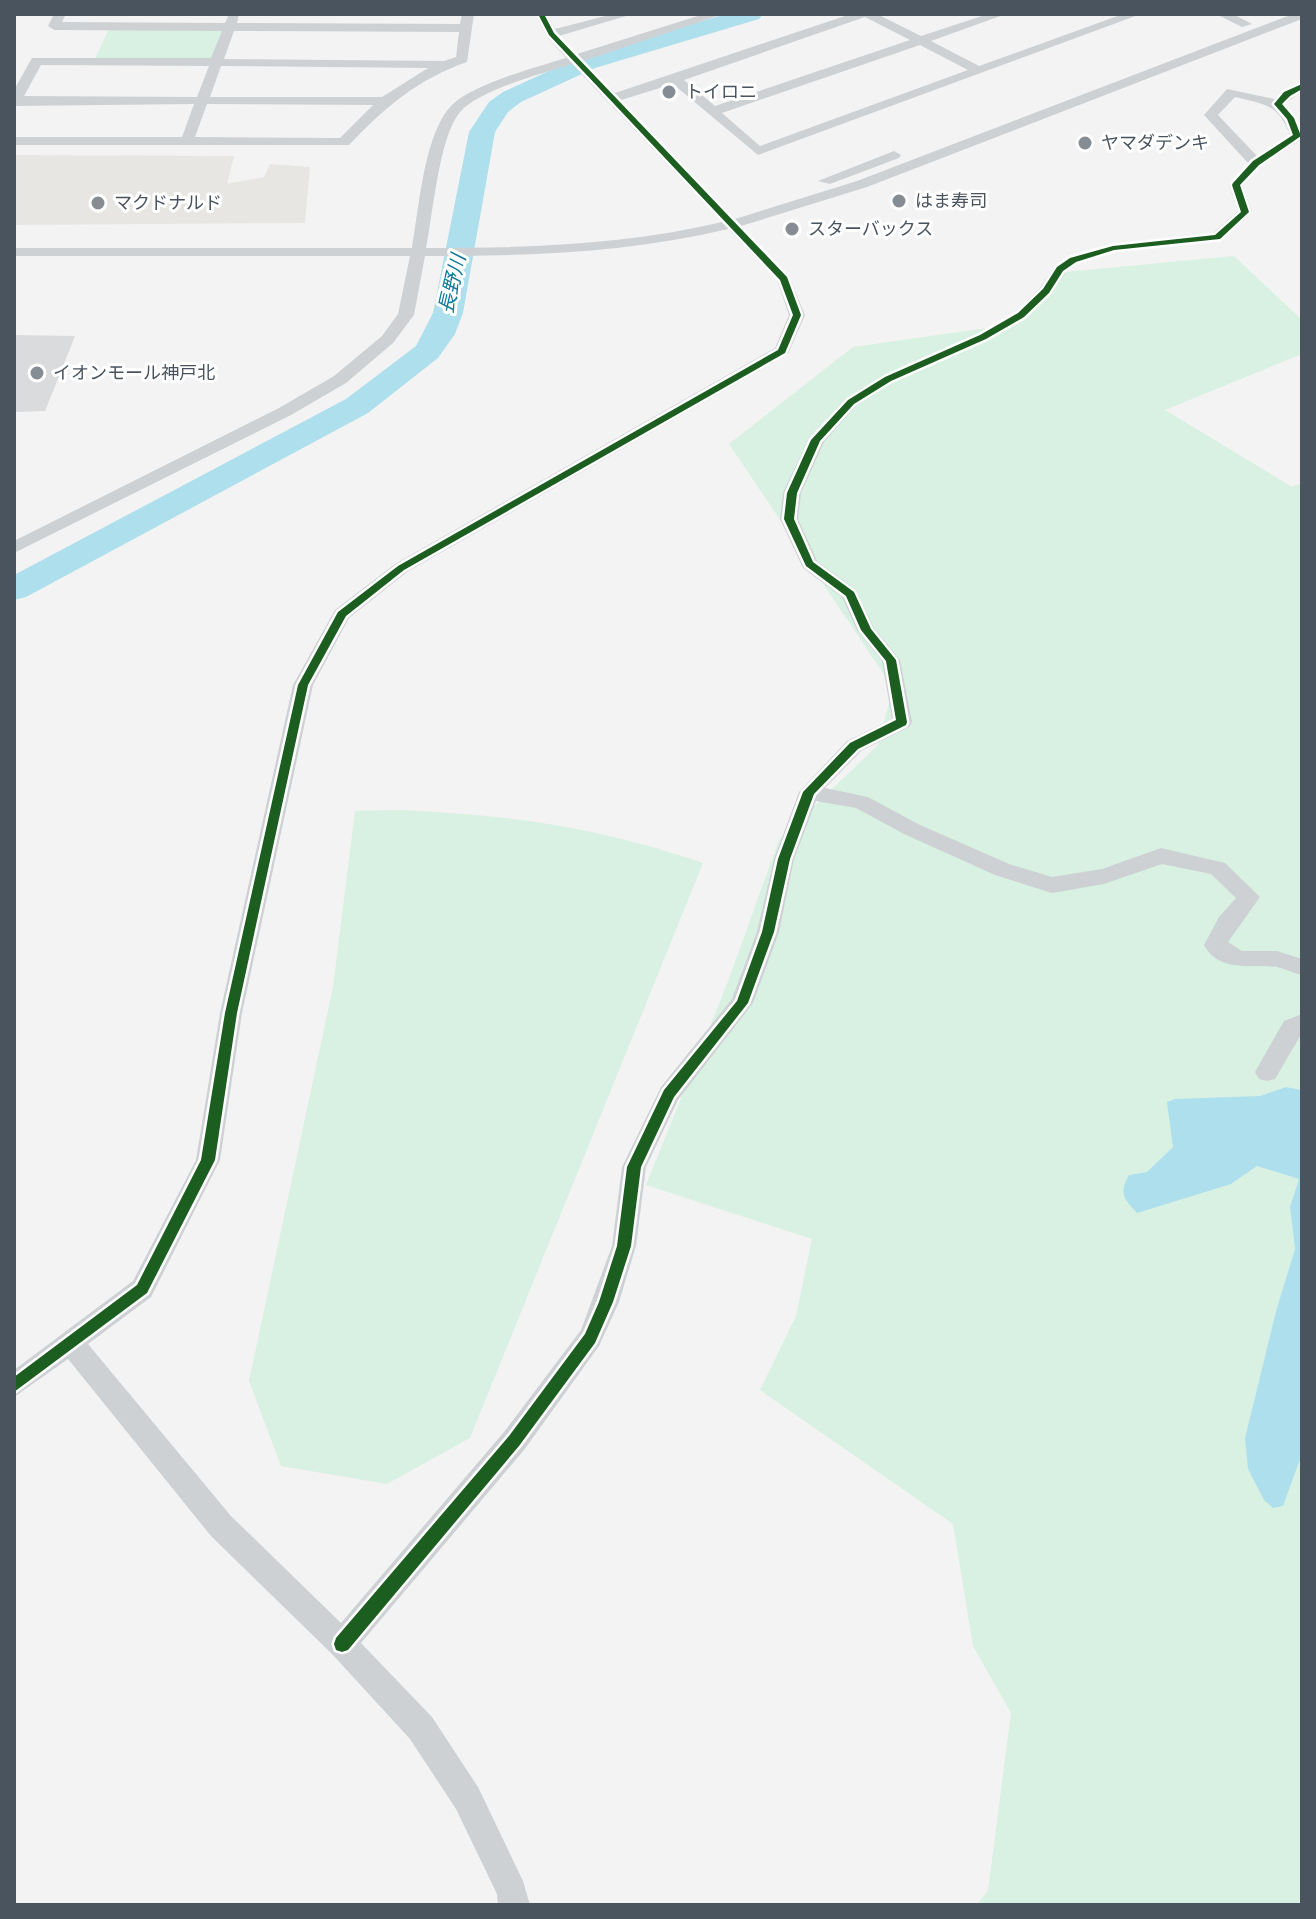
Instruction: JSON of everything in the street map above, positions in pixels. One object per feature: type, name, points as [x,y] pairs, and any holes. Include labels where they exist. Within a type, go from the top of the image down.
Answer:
[{"type":"street","points":[[60,14],[54,26],[232,21],[466,28]]},
{"type":"street","points":[[14,141],[344,142],[382,101],[446,64],[462,59],[468,14]]},
{"type":"street","points":[[14,1385],[142,1289],[208,1160],[231,1013],[303,685],[342,614],[401,568],[782,351],[797,315],[784,279],[553,36],[541,14]]},
{"type":"street","points":[[553,36],[627,14]]},
{"type":"street","points":[[14,548],[314,396],[375,353],[392,337],[406,315],[441,132],[457,107],[503,82],[717,14]]},
{"type":"street","points":[[613,98],[865,14],[979,71]]},
{"type":"street","points":[[714,111],[1000,14]]},
{"type":"street","points":[[675,79],[758,151],[1135,14]]},
{"type":"street","points":[[1222,14],[1246,24]]},
{"type":"street","points":[[729,218],[1274,14]]},
{"type":"street","points":[[14,252],[648,241],[862,184],[1302,15]]},
{"type":"street","points":[[187,141],[232,21]]},
{"type":"street","points":[[14,101],[37,61],[446,64]]},
{"type":"street","points":[[1278,104],[1287,94],[1302,86]]},
{"type":"street","points":[[342,1644],[514,1441],[590,1338],[606,1302],[624,1246],[634,1167],[669,1094],[742,1003],[768,932],[784,859],[809,792],[854,746],[902,722],[891,660],[866,630],[850,594],[809,564],[789,519],[792,493],[816,440],[851,402],[888,379],[983,337],[1021,315],[1046,291],[1060,269],[1073,260],[1113,248],[1217,237],[1245,212],[1236,185],[1256,163],[1297,136],[1290,118],[1278,104],[1232,92],[1211,115],[1256,163]]},
{"type":"street","points":[[14,101],[382,101]]},
{"type":"street","points":[[14,240],[266,248]]},
{"type":"street","points":[[809,792],[861,802],[911,829],[1002,870],[1052,885],[1104,876],[1161,856],[1218,868],[1249,897],[1227,923],[1215,945],[1238,959],[1277,959],[1302,967]]},
{"type":"street","points":[[1267,1072],[1292,1027],[1302,1023]]},
{"type":"street","points":[[71,1343],[221,1526],[342,1644],[421,1728],[467,1798],[512,1892],[514,1905]]},
{"type":"shaded area","points":[[14,155],[234,156],[227,184],[264,177],[270,164],[310,167],[305,223],[14,225]]},
{"type":"green space","points":[[109,29],[226,30],[213,61],[95,59]]},
{"type":"green space","points":[[1234,256],[1302,320],[1302,354],[1165,410],[1292,487],[1302,483],[1302,1090],[1286,1087],[1260,1096],[1222,1100],[1147,1172],[1129,1175],[1231,1184],[1257,1166],[1299,1179],[1290,1207],[1295,1249],[1276,1311],[1245,1438],[1283,1505],[1302,1454],[1302,1905],[976,1905],[988,1891],[1011,1713],[973,1646],[953,1524],[760,1390],[796,1316],[812,1239],[646,1185],[727,984],[779,840],[878,745],[893,688],[729,444],[853,347],[1008,325],[1066,272]]},
{"type":"green space","points":[[400,810],[480,815],[553,825],[626,840],[703,863],[470,1438],[387,1484],[281,1466],[249,1381],[333,987],[355,811]]},
{"type":"water","points":[[1286,1087],[1302,1090],[1302,1454],[1283,1506],[1273,1508],[1264,1500],[1248,1469],[1245,1438],[1276,1311],[1295,1249],[1290,1207],[1299,1179],[1257,1166],[1231,1184],[1137,1213],[1123,1191],[1129,1175],[1147,1172],[1173,1147],[1167,1102],[1175,1099],[1260,1096]]},
{"type":"building","name":"イオンモール神戸北","points":[[14,335],[75,336],[45,411],[14,412]]},
{"type":"waterway","name":"長野川","points":[[14,589],[357,406],[427,352],[440,334],[448,313],[482,132],[498,107],[512,97],[586,63],[751,14]]},
{"type":"cycle path","points":[[14,1385],[142,1289],[208,1160],[231,1013],[303,685],[342,614],[401,568],[782,351],[797,315],[784,279],[551,34],[541,14]]},
{"type":"cycle path","points":[[342,1644],[514,1441],[590,1338],[606,1302],[624,1246],[634,1167],[669,1094],[742,1003],[768,932],[784,859],[809,792],[854,746],[902,722],[891,660],[866,630],[850,594],[809,564],[789,519],[792,493],[816,440],[851,402],[888,379],[983,337],[1021,315],[1046,291],[1060,269],[1073,260],[1113,248],[1217,237],[1245,212],[1236,185],[1256,163],[1297,136],[1290,118],[1278,104],[1287,94],[1302,86]]},
{"type":"place","name":"トイロニ","points":[[669,92]]},
{"type":"place","name":"ヤマダデンキ","points":[[1085,143]]},
{"type":"place","name":"はま寿司","points":[[899,201]]},
{"type":"place","name":"マクドナルド","points":[[98,203]]},
{"type":"place","name":"スターバックス","points":[[792,229]]},
{"type":"place","name":"イオンモール神戸北","points":[[37,373]]}]
